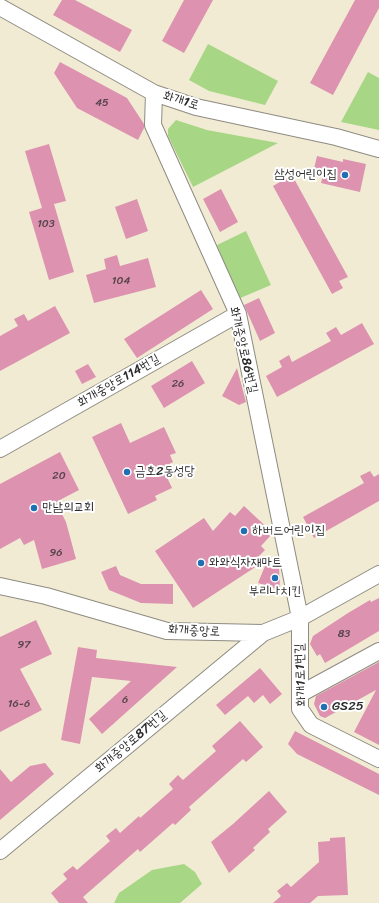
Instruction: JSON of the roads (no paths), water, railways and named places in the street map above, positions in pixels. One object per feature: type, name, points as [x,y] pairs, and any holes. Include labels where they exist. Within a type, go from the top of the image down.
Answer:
[{"type":"street","name":"화개1로","points":[[0,7],[154,93],[196,107],[336,137],[379,149]]},
{"type":"street","name":"화개중앙로86번길","points":[[154,93],[153,125],[238,314],[300,618]]},
{"type":"street","name":"화개중앙로114번길","points":[[0,449],[238,314]]},
{"type":"street","name":"화개중앙로","points":[[0,586],[46,596],[167,631],[263,633],[300,618],[379,574]]},
{"type":"street","name":"화개1로1번길","points":[[300,618],[300,709],[311,724],[379,760]]},
{"type":"street","name":"화개중앙로87번길","points":[[0,851],[263,633]]},
{"type":"street","points":[[300,694],[379,651]]},
{"type":"place","name":"삼성어린이집","points":[[345,175]]},
{"type":"place","name":"금호2동성당","points":[[127,472]]},
{"type":"place","name":"만남의교회","points":[[34,508]]},
{"type":"place","name":"하버드어린이집","points":[[244,531]]},
{"type":"place","name":"와와식자재마트","points":[[201,563]]},
{"type":"place","name":"부리나치킨","points":[[275,578]]},
{"type":"place","name":"GS25","points":[[324,707]]}]
